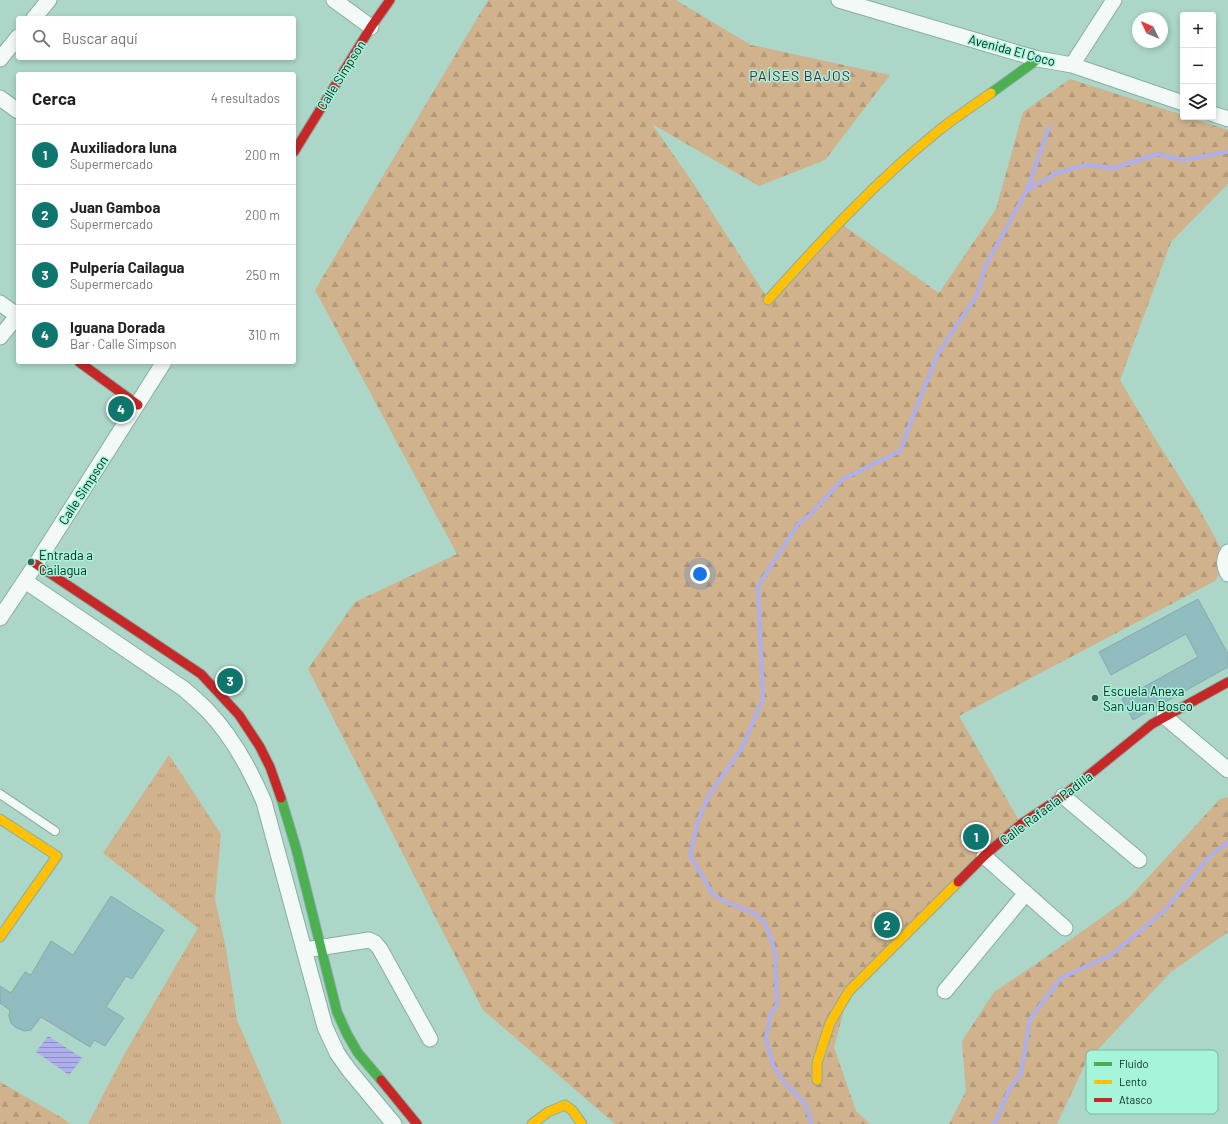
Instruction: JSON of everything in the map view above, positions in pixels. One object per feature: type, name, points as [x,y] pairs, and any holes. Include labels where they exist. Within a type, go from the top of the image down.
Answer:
[{"type":"street","points":[[36,16],[49,0]]},
{"type":"street","points":[[334,0],[371,27]]},
{"type":"street","name":"Calle Simpson","points":[[296,149],[371,27],[390,0]]},
{"type":"street","name":"Avenida El Coco","points":[[839,0],[1038,59],[1072,65],[1180,102]]},
{"type":"street","points":[[1072,65],[1114,0]]},
{"type":"street","points":[[0,59],[16,39]]},
{"type":"street","points":[[768,300],[813,250],[893,170],[937,132],[1038,59]]},
{"type":"street","points":[[0,98],[16,110]]},
{"type":"street","points":[[1216,115],[1228,120]]},
{"type":"street","points":[[0,303],[16,315]]},
{"type":"street","points":[[0,337],[16,318]]},
{"type":"street","points":[[82,364],[138,405]]},
{"type":"street","name":"Calle Simpson","points":[[0,618],[138,405],[163,364]]},
{"type":"street","points":[[1228,552],[1225,556],[1224,566],[1228,574]]},
{"type":"street","points":[[36,564],[201,674],[239,715],[260,747],[270,767],[283,803],[296,848],[337,1012],[347,1034],[371,1069],[417,1124]]},
{"type":"street","points":[[25,581],[184,689],[218,722],[230,739],[253,776],[268,814],[325,1027],[337,1053],[349,1070],[394,1124]]},
{"type":"street","points":[[143,661],[154,643]]},
{"type":"street","name":"Calle Rafaela Padilla","points":[[818,1080],[818,1063],[830,1024],[848,991],[984,856],[1021,824],[1063,796],[1152,724],[1228,682]]},
{"type":"street","points":[[1164,716],[1228,770]]},
{"type":"street","points":[[1063,796],[1139,860]]},
{"type":"street","points":[[0,818],[57,856],[0,937]]},
{"type":"street","points":[[984,856],[1064,928]]},
{"type":"street","points":[[945,991],[1026,893]]},
{"type":"street","points":[[304,951],[320,947],[370,940],[375,943],[380,949],[430,1039]]},
{"type":"street","points":[[532,1124],[548,1112],[565,1105],[572,1110],[582,1124]]},
{"type":"lane","points":[[0,794],[55,831]]},
{"type":"green space","points":[[488,0],[676,0],[751,45],[890,75],[825,160],[759,186],[652,124],[691,180],[768,299],[840,223],[939,293],[996,209],[1023,112],[1070,79],[1180,114],[1180,120],[1197,120],[1228,130],[1228,184],[1171,242],[1120,380],[1196,503],[1225,556],[1224,566],[1215,581],[959,716],[1021,824],[849,991],[834,1047],[856,1111],[870,1124],[615,1124],[483,1010],[308,669],[355,602],[457,554],[315,290]]},
{"type":"green space","points":[[169,755],[221,834],[215,899],[226,949],[237,1020],[282,1124],[88,1124],[125,1053],[198,928],[103,853]]},
{"type":"green space","points":[[1228,797],[1228,932],[1171,972],[1097,1050],[1086,1050],[1086,1062],[1057,1124],[949,1124],[966,1091],[962,1041],[994,992],[1129,898],[1220,799]]},
{"type":"green space","points":[[0,1082],[64,1119],[70,1124],[0,1124]]},
{"type":"water","points":[[48,1036],[82,1058],[69,1075],[36,1052]]},
{"type":"building","points":[[1198,599],[1228,654],[1228,667],[1133,720],[1122,699],[1198,657],[1186,634],[1111,675],[1099,652]]},
{"type":"building","points":[[111,896],[164,930],[132,979],[126,976],[106,1007],[124,1018],[105,1046],[94,1040],[90,1047],[41,1017],[31,1030],[24,1031],[15,1027],[11,1023],[9,1016],[10,1010],[0,1003],[0,986],[11,993],[25,972],[31,975],[51,941],[73,955]]},
{"type":"waterway","points":[[811,1124],[804,1102],[785,1083],[773,1065],[766,1039],[770,1016],[777,1004],[775,952],[770,936],[764,922],[754,913],[723,901],[712,893],[690,855],[698,821],[709,795],[742,748],[763,699],[758,586],[798,524],[810,515],[843,479],[900,451],[939,352],[977,295],[985,267],[1027,190],[1049,127]]},
{"type":"waterway","points":[[1027,190],[1057,173],[1085,165],[1114,168],[1157,154],[1184,160],[1226,152]]},
{"type":"waterway","points":[[993,1124],[996,1121],[1009,1090],[1021,1073],[1030,1019],[1061,978],[1111,955],[1162,913],[1211,855],[1228,842]]},
{"type":"traffic: fast","points":[[991,93],[1038,59]]},
{"type":"traffic: fast","points":[[281,798],[296,848],[337,1012],[358,1053],[381,1080]]},
{"type":"traffic: slow","points":[[768,300],[828,234],[892,171],[943,127],[991,93]]},
{"type":"traffic: slow","points":[[0,819],[57,856],[0,937]]},
{"type":"traffic: slow","points":[[817,1080],[817,1063],[830,1023],[849,991],[958,882]]},
{"type":"traffic: slow","points":[[532,1124],[548,1112],[565,1105],[572,1110],[582,1124]]},
{"type":"traffic: jam","points":[[296,149],[371,27],[390,0]]},
{"type":"traffic: jam","points":[[82,364],[138,405]]},
{"type":"traffic: jam","points":[[36,564],[201,674],[239,715],[260,747],[270,767],[281,798]]},
{"type":"traffic: jam","points":[[958,882],[984,856],[1021,824],[1063,796],[1152,724],[1228,682]]},
{"type":"traffic: jam","points":[[381,1080],[417,1124]]},
{"type":"place","name":"Iguana Dorada","points":[[121,409]]},
{"type":"place","name":"Entrada a Cailagua","points":[[31,562]]},
{"type":"place","name":"Pulpería Cailagua","points":[[230,681]]},
{"type":"place","name":"Escuela Anexa San Juan Bosco","points":[[1095,698]]},
{"type":"place","name":"Auxiliadora luna","points":[[976,837]]},
{"type":"place","name":"Juan Gamboa","points":[[887,925]]},
{"type":"district","name":"PAÍSES BAJOS","points":[[800,76]]}]
